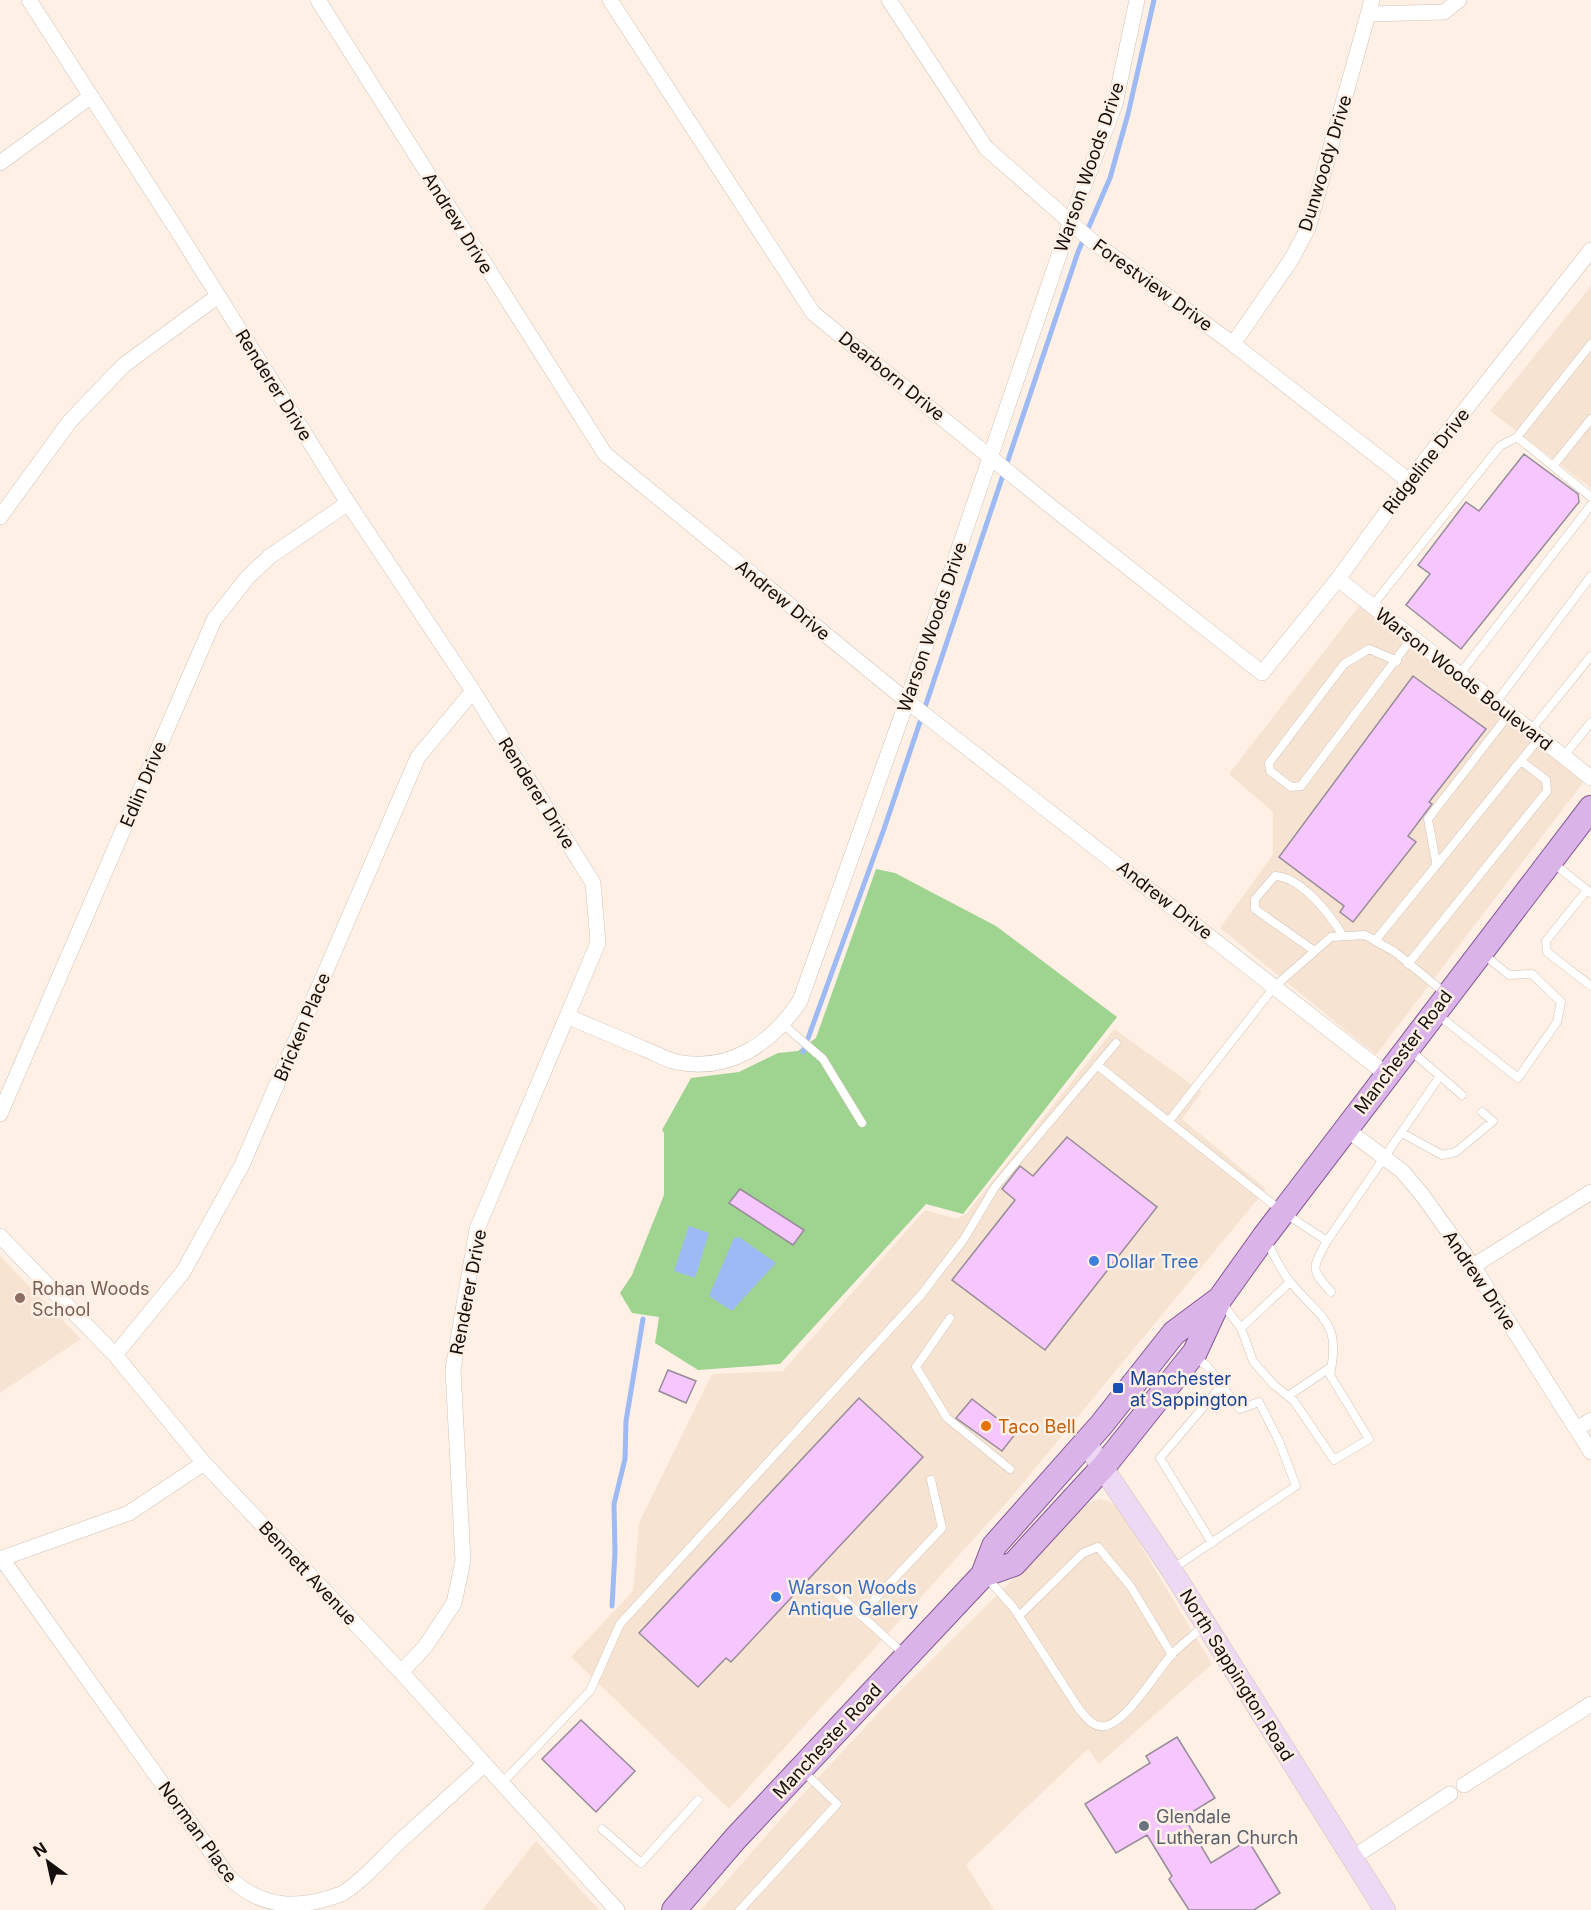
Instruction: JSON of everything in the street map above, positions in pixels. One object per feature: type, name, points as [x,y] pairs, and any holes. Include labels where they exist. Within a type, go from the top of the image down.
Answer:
[{"type":"main road","name":"Manchester Road","points":[[983,1575],[1014,1564],[1104,1466],[1192,1355],[1219,1300],[1264,1237],[1440,1003],[1591,808]]},
{"type":"main road","name":"Manchester Road","points":[[675,1909],[801,1769],[983,1575],[994,1546],[1086,1443],[1174,1333],[1219,1300]]},
{"type":"street","name":"Renderer Drive","points":[[29,0],[348,503],[473,691],[593,883],[598,943],[569,1017],[477,1229],[453,1369],[463,1561],[454,1603],[425,1647],[400,1672]]},
{"type":"street","name":"Andrew Drive","points":[[318,0],[605,454],[917,709],[1386,1074]]},
{"type":"street","name":"Dearborn Drive","points":[[610,0],[813,313],[1262,673]]},
{"type":"street","name":"Forestview Drive","points":[[890,0],[986,148],[1074,227],[1233,344],[1408,481]]},
{"type":"street","name":"Warson Woods Drive","points":[[569,1017],[676,1062],[708,1063],[743,1056],[761,1045],[784,1025],[800,1000],[917,709],[995,459],[1115,104],[1137,0]]},
{"type":"street","points":[[1370,7],[1444,12],[1459,0]]},
{"type":"street","name":"Dunwoody Drive","points":[[1233,344],[1291,260],[1308,228],[1370,7]]},
{"type":"street","points":[[0,163],[90,97]]},
{"type":"street","name":"Ridgeline Drive","points":[[1262,673],[1338,579],[1408,481],[1591,250]]},
{"type":"street","points":[[0,517],[70,421],[124,365],[218,296]]},
{"type":"street","name":"Edlin Drive","points":[[0,1113],[214,621],[247,578],[269,557],[348,503]]},
{"type":"street","name":"Warson Woods Boulevard","points":[[1338,579],[1591,778]]},
{"type":"street","name":"Bricken Place","points":[[115,1355],[183,1272],[242,1166],[418,757],[473,691]]},
{"type":"street","name":"Andrew Drive","points":[[1345,1128],[1402,1171],[1423,1196],[1473,1266],[1591,1452]]},
{"type":"street","points":[[1473,1266],[1591,1192]]},
{"type":"street","name":"Bennett Avenue","points":[[0,1236],[115,1355],[204,1463],[400,1672],[617,1910]]},
{"type":"street","points":[[1576,1429],[1591,1420]]},
{"type":"street","name":"North Sappington Road","points":[[1086,1443],[1104,1466],[1171,1569],[1385,1910]]},
{"type":"street","points":[[1,1559],[129,1513],[204,1463]]},
{"type":"street","name":"Norman Place","points":[[1,1559],[228,1876],[243,1892],[262,1902],[289,1907],[310,1906],[342,1893],[485,1764]]},
{"type":"street","points":[[1464,1785],[1591,1704]]},
{"type":"street","points":[[1352,1858],[1450,1794]]},
{"type":"lane","points":[[1371,607],[1500,446],[1517,437],[1591,344]]},
{"type":"lane","points":[[1553,466],[1591,419]]},
{"type":"lane","points":[[1517,437],[1591,497]]},
{"type":"lane","points":[[1459,675],[1591,505]]},
{"type":"lane","points":[[1495,704],[1591,576]]},
{"type":"lane","points":[[1397,661],[1369,649],[1344,664],[1269,764],[1270,771],[1291,788],[1301,786],[1397,661],[1412,639]]},
{"type":"lane","points":[[1376,941],[1436,862],[1521,761],[1535,734],[1591,656]]},
{"type":"lane","points":[[1436,862],[1428,819],[1509,714]]},
{"type":"lane","points":[[1564,756],[1591,722]]},
{"type":"lane","points":[[1408,964],[1547,790],[1546,780],[1521,761]]},
{"type":"lane","points":[[1550,861],[1589,891],[1546,941],[1546,952],[1591,986]]},
{"type":"lane","points":[[1313,950],[1255,909],[1255,899],[1275,876],[1287,876],[1322,907],[1330,915],[1342,936]]},
{"type":"lane","points":[[1170,1121],[1275,986],[1313,950],[1331,937],[1365,935],[1408,964],[1440,1003],[1518,1078],[1557,1022],[1561,1002],[1532,974],[1509,975],[1480,951]]},
{"type":"lane","points":[[784,1025],[823,1059],[862,1123]]},
{"type":"lane","points":[[502,1783],[590,1691],[620,1624],[921,1295],[964,1239],[995,1187],[1116,1043]]},
{"type":"lane","points":[[1407,1047],[1462,1095]]},
{"type":"lane","points":[[1097,1065],[1283,1212],[1327,1242]]},
{"type":"lane","points":[[1331,1292],[1314,1272],[1314,1265],[1327,1242],[1440,1076]]},
{"type":"lane","points":[[1402,1133],[1442,1155],[1456,1152],[1493,1121],[1482,1112]]},
{"type":"lane","points":[[1219,1300],[1241,1328],[1252,1360],[1274,1385],[1294,1401],[1334,1460],[1369,1439],[1330,1375],[1335,1353],[1329,1324],[1290,1282],[1264,1237]]},
{"type":"lane","points":[[1241,1328],[1290,1282]]},
{"type":"lane","points":[[950,1318],[916,1367],[947,1418],[1010,1469]]},
{"type":"lane","points":[[1171,1569],[1296,1486],[1279,1441],[1258,1402],[1240,1409],[1207,1366],[1192,1355]]},
{"type":"lane","points":[[1288,1396],[1331,1367]]},
{"type":"lane","points":[[1212,1543],[1160,1458],[1222,1385]]},
{"type":"lane","points":[[860,1615],[942,1528],[931,1480]]},
{"type":"lane","points":[[1019,1616],[1083,1553],[1098,1547],[1131,1587],[1172,1655]]},
{"type":"lane","points":[[983,1575],[1019,1616],[1078,1709],[1092,1724],[1100,1726],[1108,1726],[1125,1712],[1172,1655],[1205,1624]]},
{"type":"lane","points":[[832,1589],[907,1657]]},
{"type":"lane","points":[[740,1910],[837,1804],[801,1769]]},
{"type":"lane","points":[[602,1829],[641,1863],[698,1800]]},
{"type":"shaded area","points":[[1591,286],[1591,488],[1490,411]]},
{"type":"shaded area","points":[[1367,596],[1591,772],[1376,1055],[1220,928],[1273,854],[1273,812],[1229,774]]},
{"type":"shaded area","points":[[1114,1029],[1202,1092],[1182,1119],[1266,1189],[1009,1500],[729,1809],[571,1657],[633,1591],[639,1523],[712,1374],[783,1371],[925,1210],[957,1219],[966,1214]]},
{"type":"shaded area","name":"Rohan Woods School","points":[[0,1256],[81,1339],[0,1393]]},
{"type":"shaded area","points":[[1099,1499],[1109,1501],[1118,1508],[1212,1664],[1099,1764],[1088,1749],[966,1865],[994,1910],[701,1910],[802,1795],[882,1709],[1012,1580],[1078,1508]]},
{"type":"shaded area","points":[[536,1841],[599,1910],[482,1910]]},
{"type":"green space","points":[[876,869],[895,873],[996,926],[1117,1017],[963,1214],[926,1204],[780,1364],[698,1370],[655,1343],[659,1317],[632,1313],[620,1293],[632,1275],[664,1195],[664,1133],[662,1130],[691,1078],[739,1072],[778,1053],[798,1051],[816,1038]]},
{"type":"water","points":[[689,1226],[709,1233],[695,1278],[674,1271]]},
{"type":"water","points":[[739,1237],[776,1263],[732,1311],[709,1296],[734,1238]]},
{"type":"building","points":[[1524,454],[1578,494],[1579,502],[1461,649],[1406,605],[1430,574],[1418,565],[1466,502],[1479,511]]},
{"type":"building","points":[[1413,676],[1486,729],[1429,802],[1432,804],[1408,836],[1416,842],[1353,922],[1340,912],[1344,906],[1279,857]]},
{"type":"building","points":[[1067,1137],[1157,1207],[1045,1350],[952,1280],[1015,1200],[1002,1189],[1020,1166],[1033,1176]]},
{"type":"building","points":[[740,1189],[804,1230],[793,1245],[729,1203]]},
{"type":"building","points":[[668,1370],[696,1381],[686,1403],[659,1391]]},
{"type":"building","points":[[859,1398],[923,1457],[731,1662],[726,1658],[698,1687],[639,1633]]},
{"type":"building","name":"Taco Bell","points":[[972,1399],[1016,1433],[1002,1451],[956,1418]]},
{"type":"building","points":[[581,1720],[635,1771],[596,1812],[542,1759]]},
{"type":"building","name":"Glendale Lutheran Church","points":[[1177,1737],[1215,1798],[1184,1817],[1211,1863],[1248,1840],[1280,1893],[1254,1910],[1189,1910],[1169,1879],[1172,1876],[1147,1835],[1116,1853],[1085,1804],[1150,1763],[1146,1756]]},
{"type":"waterway","points":[[803,1052],[884,829],[1078,252],[1110,178],[1128,114],[1154,0]]},
{"type":"waterway","points":[[612,1606],[615,1552],[614,1504],[625,1459],[626,1421],[643,1319]]},
{"type":"place","name":"Dollar Tree","points":[[1094,1261]]},
{"type":"place","name":"Rohan Woods School","points":[[20,1298]]},
{"type":"place","name":"Manchester at Sappington","points":[[1118,1388]]},
{"type":"place","name":"Taco Bell","points":[[986,1426]]},
{"type":"place","name":"Warson Woods Antique Gallery","points":[[776,1597]]},
{"type":"place","name":"Glendale Lutheran Church","points":[[1144,1826]]}]
